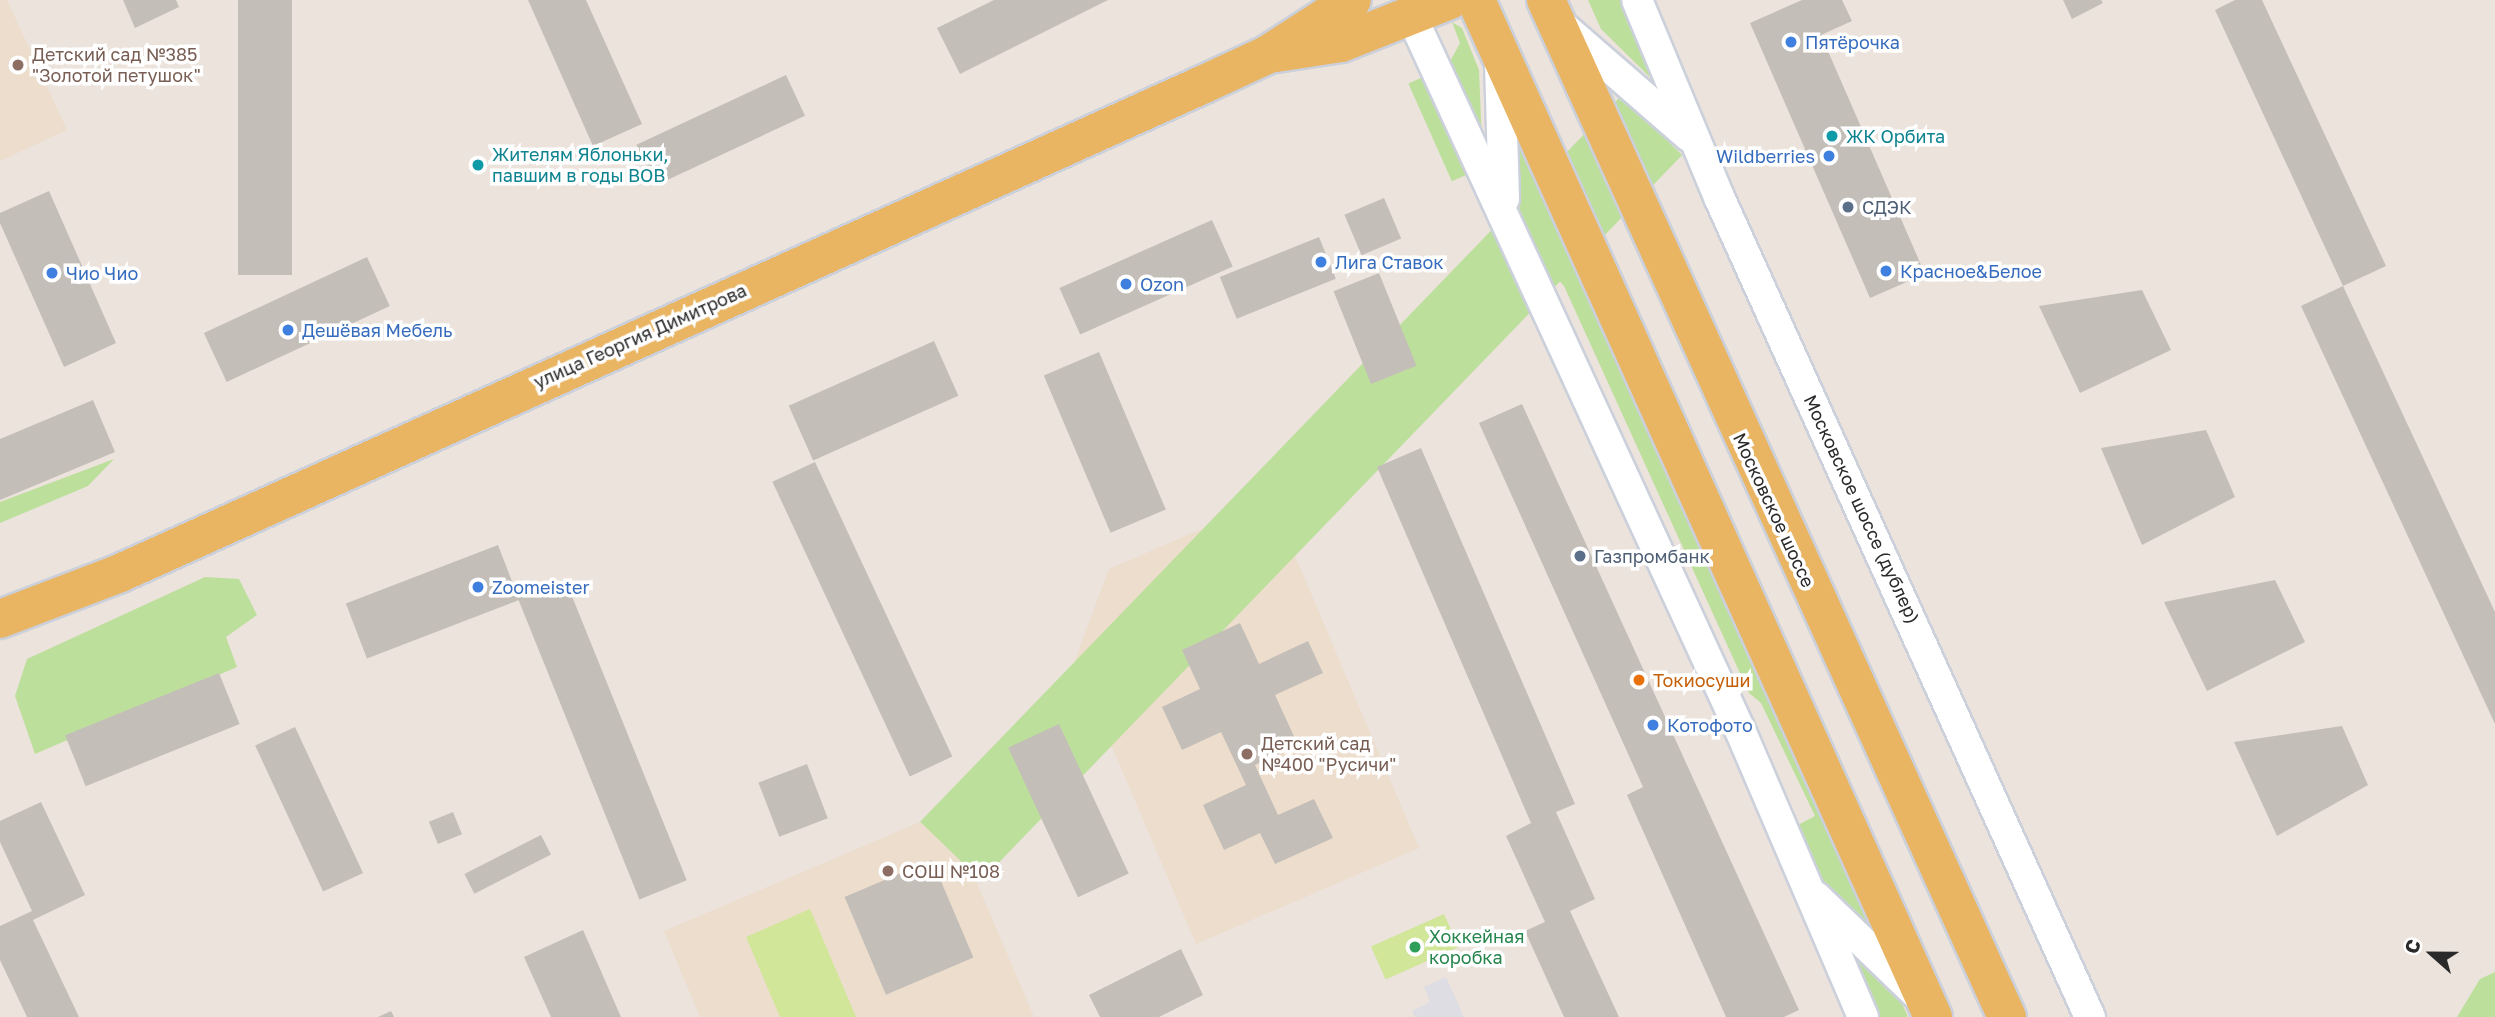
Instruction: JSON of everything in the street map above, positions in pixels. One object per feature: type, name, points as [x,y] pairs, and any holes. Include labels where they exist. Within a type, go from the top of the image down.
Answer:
[{"type":"main road","name":"улица Георгия Димитрова","points":[[4,620],[1267,55],[1352,0]]},
{"type":"main road","name":"улица Георгия Димитрова","points":[[1267,55],[1340,43],[1450,0]]},
{"type":"main road","points":[[1476,0],[1931,1011]]},
{"type":"main road","name":"Московское шоссе","points":[[1551,10],[2007,1017]]},
{"type":"street","name":"Московское шоссе (дублер)","points":[[1637,0],[1695,141],[2090,1017]]},
{"type":"street","points":[[1551,10],[1695,141]]},
{"type":"street","points":[[1411,16],[1505,210],[1863,1017]]},
{"type":"street","points":[[1499,50],[1505,210]]},
{"type":"street","points":[[1804,885],[1931,1011]]},
{"type":"shaded area","name":"Детский сад №385 \"Золотой петушок\"","points":[[0,0],[7,0],[67,130],[0,161]]},
{"type":"shaded area","name":"Детский сад №400 \"Русичи\"","points":[[1271,499],[1419,848],[1196,944],[1075,660],[1109,569]]},
{"type":"shaded area","name":"СОШ №108","points":[[946,811],[1034,1017],[700,1017],[664,931]]},
{"type":"shaded area","points":[[1446,977],[1464,1017],[1415,1017],[1412,1011],[1430,1002],[1424,987]]},
{"type":"green space","points":[[1588,0],[1626,0],[1664,91],[1601,29]]},
{"type":"green space","points":[[1452,22],[1462,28],[1479,70],[1482,143],[1448,65],[1460,43]]},
{"type":"green space","points":[[1423,77],[1467,175],[1452,181],[1408,84]]},
{"type":"green space","points":[[1621,96],[1682,155],[981,881],[920,822]]},
{"type":"green space","points":[[1516,126],[1873,931],[1822,880],[1796,826],[1815,816],[1761,703],[1749,693],[1564,286],[1546,266],[1521,213]]},
{"type":"green space","points":[[114,459],[88,486],[0,523],[0,502]]},
{"type":"green space","points":[[205,577],[239,579],[257,615],[226,637],[237,667],[35,754],[15,696],[27,659]]},
{"type":"green space","points":[[810,909],[856,1017],[780,1017],[746,937]]},
{"type":"green space","name":"Хоккейная коробка","points":[[1444,914],[1459,947],[1386,979],[1371,947]]},
{"type":"green space","points":[[1843,944],[1901,1001],[1908,1017],[1875,1017]]},
{"type":"green space","points":[[2495,972],[2495,1017],[2457,1017],[2480,979]]},
{"type":"building","points":[[123,0],[176,0],[179,7],[135,28]]},
{"type":"building","points":[[238,0],[292,0],[292,275],[238,275]]},
{"type":"building","points":[[528,0],[586,0],[642,124],[593,146]]},
{"type":"building","points":[[994,0],[1108,0],[960,74],[937,28]]},
{"type":"building","name":"ЖК Орбита","points":[[1802,0],[1842,0],[1852,21],[1821,35],[1925,274],[1870,298],[1750,23]]},
{"type":"building","points":[[2063,0],[2101,0],[2103,3],[2072,19]]},
{"type":"building","points":[[2235,0],[2262,0],[2386,266],[2343,286],[2215,10]]},
{"type":"building","points":[[786,75],[805,116],[655,186],[636,145]]},
{"type":"building","points":[[49,191],[116,343],[64,367],[0,223],[0,213]]},
{"type":"building","points":[[1384,198],[1401,239],[1362,255],[1344,215]]},
{"type":"building","points":[[1212,220],[1233,267],[1080,335],[1059,288]]},
{"type":"building","points":[[1319,237],[1336,279],[1237,319],[1220,277]]},
{"type":"building","points":[[367,257],[390,306],[227,382],[204,333]]},
{"type":"building","points":[[1379,273],[1416,366],[1371,384],[1334,291]]},
{"type":"building","points":[[2343,286],[2495,612],[2495,724],[2301,306]]},
{"type":"building","points":[[2142,290],[2171,350],[2080,393],[2039,306]]},
{"type":"building","points":[[934,341],[958,396],[813,460],[789,406]]},
{"type":"building","points":[[1099,352],[1166,509],[1111,533],[1044,375]]},
{"type":"building","points":[[93,400],[115,452],[0,500],[0,439]]},
{"type":"building","points":[[1522,404],[1799,1010],[1784,1017],[1726,1017],[1627,795],[1643,787],[1479,423]]},
{"type":"building","points":[[2206,430],[2235,497],[2142,545],[2101,448]]},
{"type":"building","points":[[1421,448],[1575,804],[1556,812],[1595,899],[1570,911],[1619,1017],[1564,1017],[1525,931],[1545,922],[1506,836],[1531,823],[1377,467]]},
{"type":"building","points":[[815,462],[952,757],[910,776],[772,482]]},
{"type":"building","points":[[498,545],[519,600],[367,658],[346,603]]},
{"type":"building","points":[[565,579],[687,880],[639,899],[518,598]]},
{"type":"building","points":[[2275,580],[2305,642],[2207,691],[2164,602]]},
{"type":"building","points":[[1240,623],[1259,664],[1308,641],[1323,673],[1275,695],[1298,745],[1255,765],[1278,815],[1314,799],[1333,838],[1275,864],[1260,833],[1224,850],[1203,805],[1246,785],[1221,732],[1182,750],[1162,707],[1200,689],[1182,650]]},
{"type":"building","points":[[219,673],[240,724],[86,786],[65,735]]},
{"type":"building","points":[[1059,724],[1129,874],[1078,897],[1008,748]]},
{"type":"building","points":[[2342,726],[2368,785],[2277,836],[2234,742]]},
{"type":"building","points":[[295,727],[363,873],[323,892],[255,746]]},
{"type":"building","points":[[807,764],[828,818],[779,837],[758,783]]},
{"type":"building","points":[[41,802],[85,895],[33,920],[79,1017],[27,1017],[0,960],[0,926],[32,911],[0,842],[0,821]]},
{"type":"building","points":[[453,812],[462,834],[438,844],[429,822]]},
{"type":"building","points":[[541,835],[551,855],[474,894],[464,874]]},
{"type":"building","points":[[932,860],[973,958],[886,995],[845,897]]},
{"type":"building","points":[[583,930],[621,1017],[551,1017],[524,957]]},
{"type":"building","points":[[1181,949],[1203,995],[1159,1017],[1100,1017],[1089,995]]},
{"type":"building","points":[[391,1011],[394,1017],[378,1017]]},
{"type":"place","name":"Пятёрочка","points":[[1791,42]]},
{"type":"place","name":"Детский сад №385 \"Золотой петушок\"","points":[[18,65]]},
{"type":"place","name":"ЖК Орбита","points":[[1832,136]]},
{"type":"place","name":"Wildberries","points":[[1829,156]]},
{"type":"place","name":"Жителям Яблоньки, павшим в годы ВОВ","points":[[478,165]]},
{"type":"place","name":"СДЭК","points":[[1848,207]]},
{"type":"place","name":"Лига Ставок","points":[[1321,262]]},
{"type":"place","name":"Красное&Белое","points":[[1886,271]]},
{"type":"place","name":"Чио Чио","points":[[52,273]]},
{"type":"place","name":"Ozon","points":[[1126,284]]},
{"type":"place","name":"Дешёвая Мебель","points":[[288,330]]},
{"type":"place","name":"Газпромбанк","points":[[1580,556]]},
{"type":"place","name":"Zoomeister","points":[[478,587]]},
{"type":"place","name":"Токиосуши","points":[[1639,680]]},
{"type":"place","name":"Котофото","points":[[1653,725]]},
{"type":"place","name":"Детский сад №400 \"Русичи\"","points":[[1247,754]]},
{"type":"place","name":"СОШ №108","points":[[888,871]]},
{"type":"place","name":"Хоккейная коробка","points":[[1415,947]]}]
